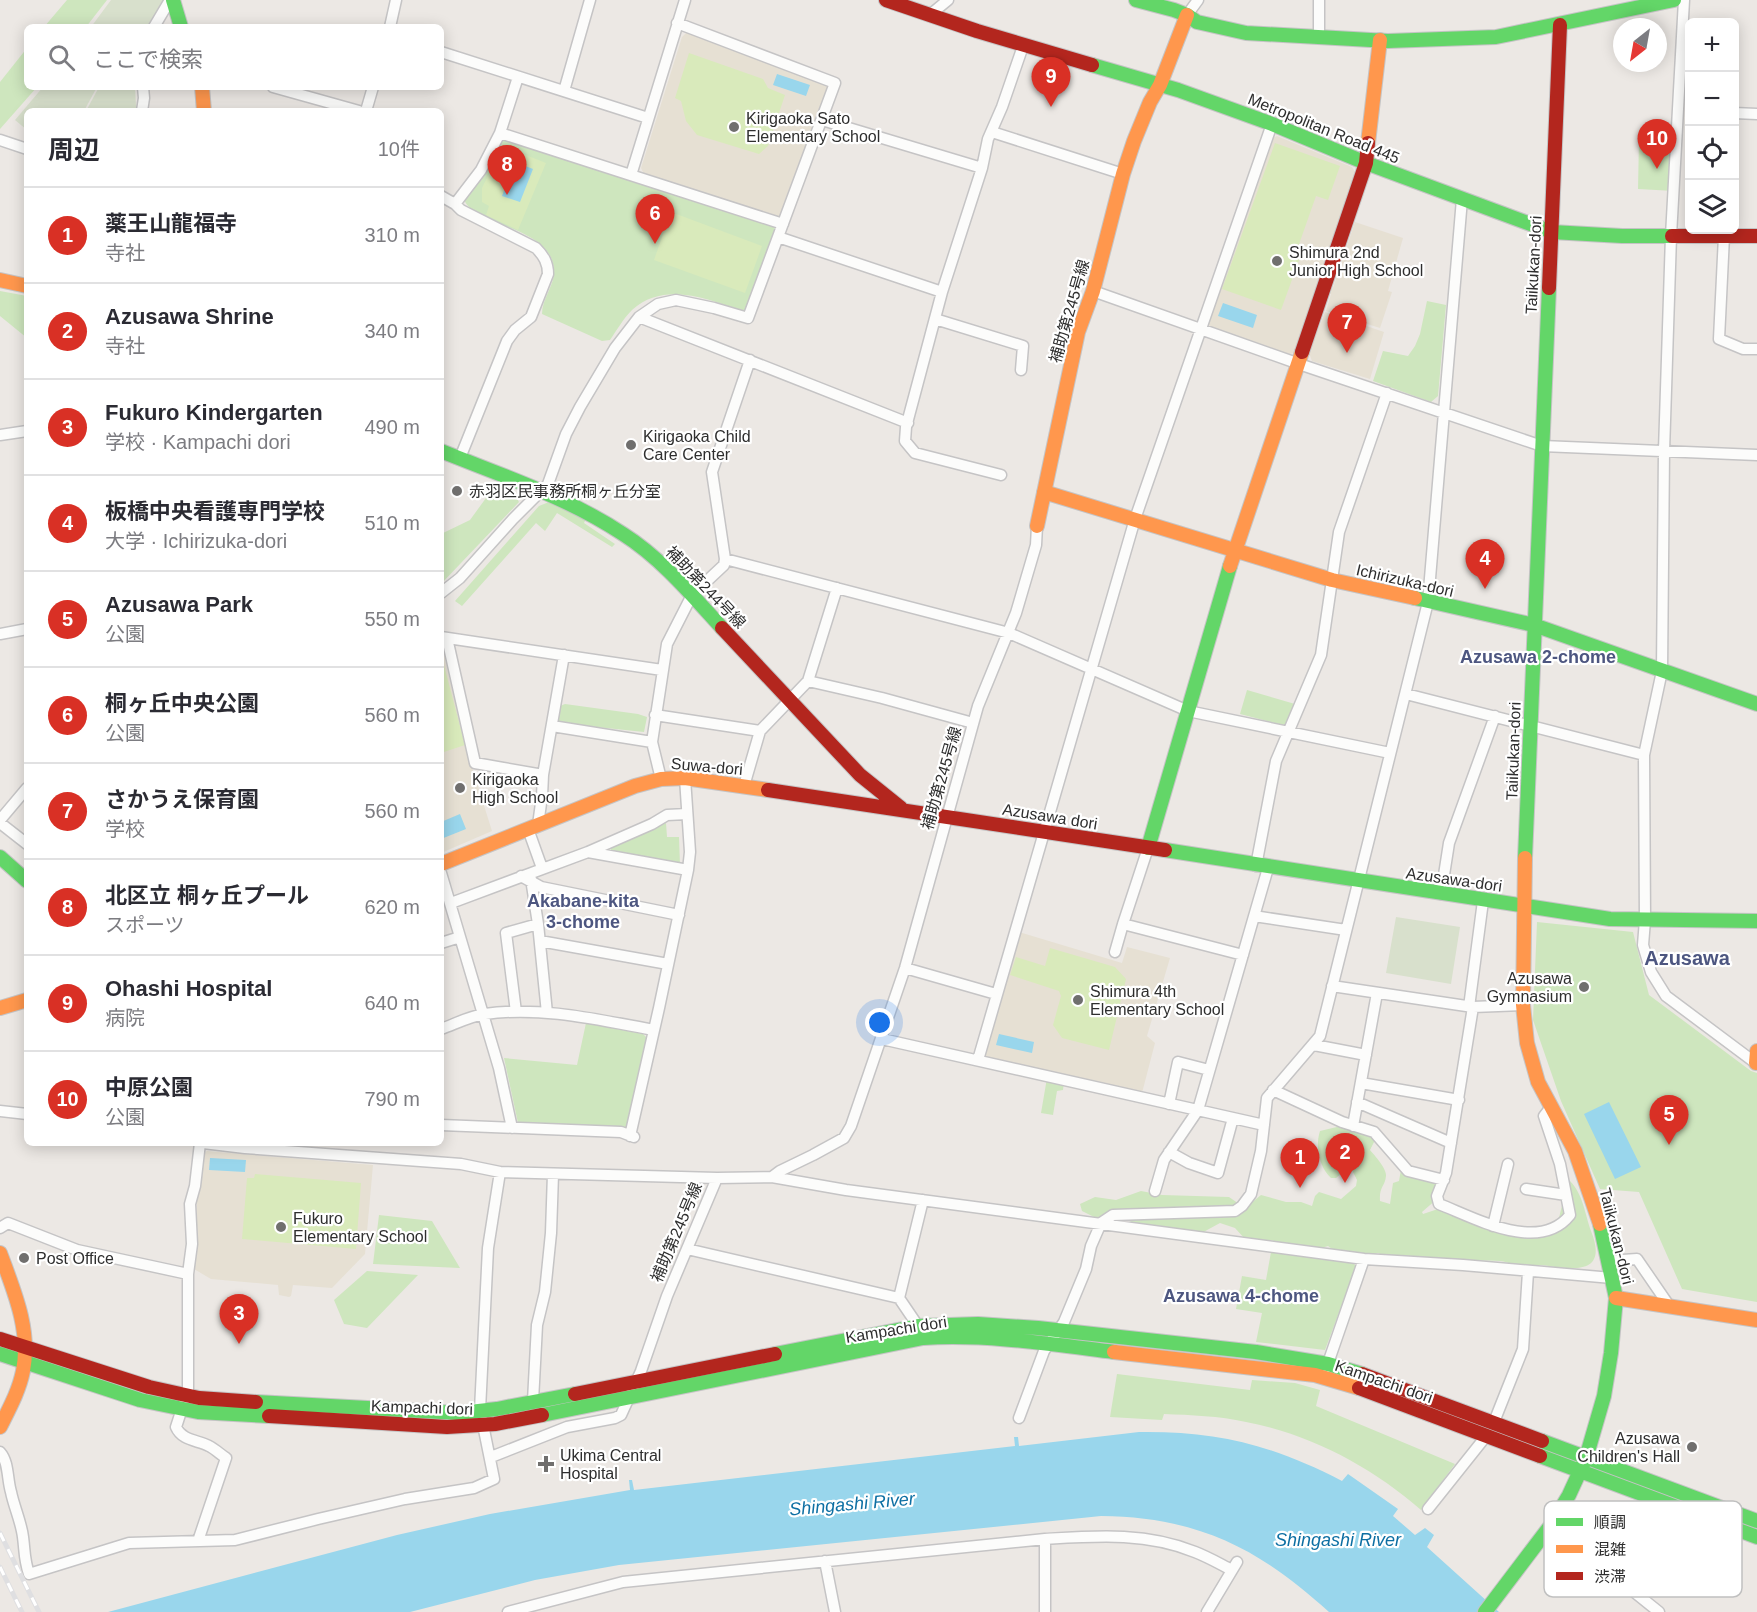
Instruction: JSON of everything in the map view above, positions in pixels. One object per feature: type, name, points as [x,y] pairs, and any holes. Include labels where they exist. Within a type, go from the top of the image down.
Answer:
[{"type":"street","points":[[156,24],[171,0]]},
{"type":"street","points":[[171,0],[180,24]]},
{"type":"street","points":[[391,24],[396,0]]},
{"type":"street","points":[[564,91],[590,0]]},
{"type":"street","points":[[631,175],[685,0]]},
{"type":"street","name":"Metropolitan Road 445","points":[[886,0],[1023,46],[1160,85],[1272,124],[1366,164],[1552,232],[1577,235],[1757,236]]},
{"type":"street","points":[[931,14],[948,0]]},
{"type":"street","points":[[1136,0],[1174,9],[1197,22],[1246,33],[1380,40],[1480,39],[1560,25],[1674,0]]},
{"type":"street","points":[[1187,15],[1198,0]]},
{"type":"street","points":[[1319,0],[1319,37]]},
{"type":"street","points":[[1684,0],[1684,113],[1671,236],[1664,451],[1662,671],[1644,756],[1645,920],[1643,945],[1651,972],[1666,996],[1755,1066]]},
{"type":"street","name":"補助第245号線","points":[[490,1457],[567,1427],[619,1417],[636,1381],[667,1296],[716,1176],[772,1177],[844,1138],[859,1104],[905,968],[978,706],[1009,633],[1036,545],[1037,526],[1078,332],[1093,291],[1123,174],[1134,141],[1160,85],[1187,15]]},
{"type":"street","points":[[444,591],[460,578],[548,484],[566,434],[580,407],[615,348],[639,317],[658,304],[676,300],[704,305],[748,318],[835,83],[677,23]]},
{"type":"street","name":"Taiikukan-dori","points":[[1560,25],[1523,906],[1523,1005],[1527,1043],[1538,1082],[1579,1161],[1597,1212],[1616,1298],[1604,1396],[1583,1464],[1564,1501]]},
{"type":"street","points":[[1115,952],[1148,848],[1235,549],[1366,164],[1380,40]]},
{"type":"street","points":[[1001,475],[915,453],[905,441],[942,292],[982,168],[988,139],[1023,46]]},
{"type":"street","points":[[444,53],[648,118]]},
{"type":"street","points":[[455,204],[480,170],[500,133],[518,77]]},
{"type":"street","points":[[142,108],[143,90]]},
{"type":"street","points":[[202,90],[204,108]]},
{"type":"street","points":[[284,90],[348,108]]},
{"type":"street","points":[[367,108],[371,90]]},
{"type":"street","points":[[1739,113],[1757,114]]},
{"type":"street","points":[[822,120],[982,168]]},
{"type":"street","points":[[978,1060],[1135,519],[1272,124]]},
{"type":"street","points":[[992,132],[1123,174]]},
{"type":"street","points":[[500,133],[783,224]]},
{"type":"street","points":[[0,140],[24,148]]},
{"type":"street","points":[[444,198],[461,210],[536,248],[545,258],[548,274],[531,316],[515,330],[507,341],[460,458]]},
{"type":"street","points":[[1019,1418],[1048,1343],[1064,1322],[1086,1269],[1091,1246],[1101,1223],[1113,1215],[1235,1210],[1242,1206],[1251,1194],[1261,1151],[1267,1098],[1320,1036],[1428,602],[1462,199]]},
{"type":"street","points":[[1724,236],[1719,339],[1743,349],[1757,349]]},
{"type":"street","points":[[778,237],[942,292]]},
{"type":"street","points":[[0,280],[24,285]]},
{"type":"street","points":[[1093,291],[1298,364],[1542,446],[1757,455]]},
{"type":"street","points":[[639,317],[908,423]]},
{"type":"street","points":[[935,319],[1023,346],[1021,370]]},
{"type":"street","points":[[661,779],[652,742],[667,644],[692,595],[724,565],[712,472],[750,360]]},
{"type":"street","points":[[1155,1191],[1164,1160],[1198,1110],[1254,916],[1276,760],[1321,655],[1339,532],[1387,393]]},
{"type":"street","points":[[0,435],[24,431]]},
{"type":"street","name":"補助第244号線","points":[[444,452],[562,499],[624,534],[646,551],[692,595],[860,775],[903,810]]},
{"type":"street","name":"Ichirizuka-dori","points":[[1044,492],[1332,580],[1534,625],[1757,704]]},
{"type":"street","points":[[725,559],[1009,633],[1188,711],[1390,753]]},
{"type":"street","points":[[744,786],[760,731],[808,681],[837,588]]},
{"type":"street","points":[[0,634],[24,630]]},
{"type":"street","points":[[543,775],[475,763],[444,637],[662,670]]},
{"type":"street","points":[[542,868],[533,827],[542,796],[543,775],[564,655]]},
{"type":"street","points":[[808,681],[973,723]]},
{"type":"street","points":[[1406,694],[1644,756]]},
{"type":"street","points":[[655,715],[760,731]]},
{"type":"street","points":[[1441,894],[1449,843],[1495,716]]},
{"type":"street","points":[[552,726],[652,742]]},
{"type":"street","points":[[444,1125],[621,1132],[632,1136],[679,915],[690,852],[685,778]]},
{"type":"street","name":"Suwa-dori","points":[[444,863],[627,788],[661,779],[685,778],[947,817]]},
{"type":"street","points":[[24,792],[0,821],[24,841]]},
{"type":"street","points":[[451,903],[528,878],[542,868],[588,852],[667,815],[687,814]]},
{"type":"street","name":"Azusawa dori","points":[[947,817],[1148,848]]},
{"type":"street","name":"Azusawa-dori","points":[[1148,848],[1610,919],[1757,921]]},
{"type":"street","points":[[588,852],[687,870]]},
{"type":"street","points":[[0,856],[24,878]]},
{"type":"street","points":[[528,878],[541,887],[679,915]]},
{"type":"street","points":[[528,878],[538,924],[547,1013]]},
{"type":"street","points":[[444,882],[499,1068],[512,1128]]},
{"type":"street","points":[[1483,901],[1459,1100],[1444,1180],[1437,1196],[1439,1204],[1501,1229],[1540,1233],[1562,1225],[1570,1215],[1560,1164],[1544,1116],[1551,1107]]},
{"type":"street","points":[[1254,916],[1346,930]]},
{"type":"street","points":[[516,1012],[506,933],[538,924]]},
{"type":"street","points":[[1124,924],[1243,955]]},
{"type":"street","points":[[444,942],[460,937]]},
{"type":"street","points":[[540,941],[668,964]]},
{"type":"street","points":[[905,968],[996,994]]},
{"type":"street","points":[[1332,986],[1471,1007],[1523,1005]]},
{"type":"street","points":[[1353,1126],[1377,993]]},
{"type":"street","points":[[0,1008],[24,1001]]},
{"type":"street","points":[[444,1028],[483,1014],[516,1012],[585,1017],[654,1030]]},
{"type":"street","points":[[882,1039],[1264,1125]]},
{"type":"street","points":[[1314,1045],[1366,1055]]},
{"type":"street","points":[[1755,1066],[1757,1051]]},
{"type":"street","points":[[1169,1104],[1178,1062],[1209,1070]]},
{"type":"street","points":[[1361,1083],[1459,1100]]},
{"type":"street","points":[[1274,1090],[1353,1126],[1374,1132],[1408,1171],[1444,1180]]},
{"type":"street","points":[[1357,1102],[1451,1143]]},
{"type":"street","points":[[0,1111],[24,1114]]},
{"type":"street","points":[[1169,1152],[1189,1163],[1218,1173],[1233,1118]]},
{"type":"street","points":[[198,1541],[226,1458],[208,1445],[192,1442],[176,1427],[185,1403],[188,1274],[192,1244],[190,1204],[202,1146]]},
{"type":"street","points":[[231,1146],[461,1164],[500,1172],[716,1176]]},
{"type":"street","points":[[1494,1226],[1508,1164]]},
{"type":"street","points":[[0,1452],[5,1459],[11,1494],[23,1537],[23,1558],[29,1574],[129,1543],[235,1540],[405,1499],[474,1488],[494,1479],[480,1410],[488,1248],[500,1172]]},
{"type":"street","points":[[533,1401],[537,1325],[545,1292],[551,1233],[553,1174]]},
{"type":"street","points":[[772,1177],[923,1200],[1364,1259],[1612,1278]]},
{"type":"street","points":[[1526,1189],[1566,1195]]},
{"type":"street","points":[[899,1298],[923,1200]]},
{"type":"street","points":[[0,1228],[8,1223],[76,1250],[188,1274]]},
{"type":"street","points":[[687,1249],[899,1298],[918,1326]]},
{"type":"street","points":[[0,1253],[22,1313],[24,1347],[22,1375],[0,1428]]},
{"type":"street","points":[[1323,1377],[1364,1259]]},
{"type":"street","points":[[1608,1261],[1637,1259],[1670,1307]]},
{"type":"street","points":[[1494,1422],[1523,1349],[1528,1272]]},
{"type":"street","points":[[1616,1298],[1757,1320]]},
{"type":"street","name":"Kampachi dori","points":[[0,1354],[140,1400],[185,1403],[217,1401],[460,1413],[533,1401],[918,1326],[954,1322],[1059,1330],[1327,1363],[1378,1379],[1494,1422],[1583,1464],[1672,1501]]},
{"type":"street","name":"Kampachi dori","points":[[0,1339],[149,1388],[211,1413],[447,1427],[483,1425],[629,1398],[923,1338],[958,1335],[1048,1343],[1323,1377],[1487,1435],[1696,1501]]},
{"type":"street","points":[[1428,1509],[1487,1435]]},
{"type":"street","name":"Kampachi dori","points":[[1742,1516],[1757,1521]]},
{"type":"street","name":"Kampachi dori","points":[[1742,1530],[1757,1536]]},
{"type":"street","name":"Taiikukan-dori","points":[[1485,1612],[1544,1534]]},
{"type":"street","points":[[508,1612],[548,1607],[623,1582],[1099,1535],[1163,1542],[1235,1566],[1208,1612]]},
{"type":"street","points":[[1045,1539],[1045,1612]]},
{"type":"street","points":[[825,1561],[835,1612]]},
{"type":"street","points":[[1640,1597],[1659,1612]]},
{"type":"shaded area","name":"Kirigaoka Sato Elementary School","points":[[687,32],[830,86],[780,218],[644,174],[641,168],[682,37]]},
{"type":"shaded area","name":"Shimura 2nd Junior High School","points":[[1277,136],[1352,167],[1355,172],[1318,284],[1333,288],[1355,222],[1403,238],[1388,291],[1392,292],[1380,328],[1326,311],[1331,294],[1317,289],[1295,353],[1289,354],[1210,327],[1208,323],[1269,140]]},
{"type":"shaded area","points":[[1325,312],[1384,332],[1370,379],[1312,361],[1309,353]]},
{"type":"shaded area","name":"Kirigaoka High School","points":[[444,655],[465,745],[492,831],[444,852]]},
{"type":"shaded area","name":"Shimura 4th Elementary School","points":[[1019,932],[1122,963],[1127,947],[1170,958],[1147,1036],[1155,1043],[1142,1093],[986,1057],[983,1052]]},
{"type":"shaded area","name":"Fukuro Elementary School","points":[[207,1151],[373,1165],[365,1254],[332,1288],[293,1285],[289,1297],[279,1295],[278,1285],[211,1279],[194,1269],[197,1200],[203,1154]]},
{"type":"green space","points":[[67,0],[107,0],[88,24],[47,24]]},
{"type":"green space","points":[[111,0],[164,0],[151,24],[93,24]]},
{"type":"green space","points":[[24,52],[24,90],[34,90],[0,129],[0,82]]},
{"type":"green space","points":[[689,53],[763,79],[768,88],[785,95],[768,146],[759,154],[697,135],[686,121],[681,101],[675,98]]},
{"type":"green space","points":[[40,90],[95,90],[86,108],[25,108]]},
{"type":"green space","points":[[97,90],[135,90],[138,108],[88,108]]},
{"type":"green space","points":[[24,109],[24,128],[15,120]]},
{"type":"green space","points":[[1645,131],[1677,131],[1674,191],[1638,189],[1639,139],[1644,138]]},
{"type":"green space","points":[[503,139],[771,224],[775,228],[747,309],[743,311],[686,295],[658,296],[632,310],[610,340],[602,341],[542,314],[554,276],[550,255],[527,235],[470,208],[464,199]]},
{"type":"green space","points":[[1275,143],[1340,166],[1328,200],[1316,196],[1297,250],[1302,252],[1281,310],[1222,289]]},
{"type":"green space","points":[[511,149],[546,163],[518,230],[486,215],[489,206],[482,202],[482,188],[493,165],[503,170]]},
{"type":"green space","points":[[671,212],[762,246],[745,293],[654,260]]},
{"type":"green space","points":[[0,291],[24,295],[24,336],[0,316]]},
{"type":"green space","points":[[1427,301],[1446,305],[1438,396],[1431,402],[1373,381],[1383,351],[1408,356],[1415,346]]},
{"type":"green space","points":[[494,487],[515,495],[519,502],[444,581],[444,533],[470,520]]},
{"type":"green space","points":[[549,502],[586,519],[584,523],[615,544],[612,547],[557,513],[545,531],[536,523],[462,606],[455,601],[539,506]]},
{"type":"green space","points":[[444,665],[465,745],[444,752]]},
{"type":"green space","points":[[1247,690],[1295,704],[1288,723],[1283,725],[1240,714]]},
{"type":"green space","points":[[565,704],[647,717],[644,732],[559,723],[557,719],[560,706]]},
{"type":"green space","points":[[666,823],[667,837],[679,837],[680,865],[611,852],[611,848]]},
{"type":"green space","points":[[1396,917],[1460,927],[1451,984],[1386,973]]},
{"type":"green space","points":[[1537,922],[1633,932],[1649,995],[1751,1071],[1757,1073],[1757,1302],[1682,1289],[1639,1192],[1600,1189],[1561,1101],[1533,1020]]},
{"type":"green space","points":[[1050,948],[1115,967],[1126,979],[1109,1050],[1062,1038],[1053,1025],[1061,996],[1059,991],[1010,975],[1016,957],[1045,966]]},
{"type":"green space","points":[[586,1023],[643,1034],[647,1038],[626,1128],[518,1123],[504,1058],[577,1065]]},
{"type":"green space","points":[[1047,1078],[1064,1082],[1063,1090],[1057,1091],[1053,1115],[1041,1113]]},
{"type":"green space","points":[[1341,1126],[1371,1136],[1375,1140],[1370,1150],[1386,1173],[1380,1192],[1380,1201],[1390,1204],[1393,1183],[1399,1181],[1402,1164],[1444,1180],[1437,1199],[1422,1212],[1423,1214],[1441,1208],[1503,1234],[1548,1234],[1559,1218],[1568,1180],[1570,1181],[1581,1198],[1595,1244],[1596,1254],[1593,1261],[1580,1268],[1571,1268],[1515,1265],[1500,1261],[1389,1257],[1378,1253],[1369,1256],[1330,1251],[1332,1249],[1328,1246],[1315,1250],[1270,1240],[1261,1242],[1245,1239],[1235,1228],[1220,1223],[1198,1235],[1140,1226],[1123,1218],[1094,1217],[1082,1211],[1080,1204],[1095,1197],[1116,1200],[1141,1191],[1162,1195],[1229,1197],[1245,1208],[1261,1195],[1312,1206],[1319,1192],[1341,1199],[1356,1186],[1357,1180],[1351,1168],[1336,1178],[1331,1178],[1321,1162],[1318,1143],[1320,1131]]},
{"type":"green space","points":[[255,1174],[361,1183],[356,1249],[242,1239],[247,1178],[254,1178]]},
{"type":"green space","points":[[379,1215],[432,1221],[460,1268],[373,1264]]},
{"type":"green space","points":[[1271,1252],[1353,1262],[1356,1267],[1325,1350],[1256,1342],[1262,1313],[1236,1309],[1242,1276],[1266,1280]]},
{"type":"green space","points":[[367,1271],[418,1275],[367,1328],[344,1324],[334,1300]]},
{"type":"green space","points":[[1117,1374],[1250,1390],[1252,1380],[1295,1383],[1320,1390],[1316,1406],[1455,1464],[1421,1510],[1361,1466],[1317,1444],[1270,1427],[1195,1415],[1164,1414],[1162,1420],[1110,1417]]},
{"type":"water","points":[[777,74],[810,85],[806,96],[773,85]]},
{"type":"water","points":[[515,162],[533,169],[520,202],[502,196]]},
{"type":"water","points":[[1223,303],[1257,315],[1253,328],[1218,316]]},
{"type":"water","points":[[460,814],[466,829],[444,838],[444,821]]},
{"type":"water","points":[[999,1034],[1034,1042],[1032,1053],[996,1045]]},
{"type":"water","points":[[1609,1102],[1641,1167],[1615,1179],[1584,1114]]},
{"type":"water","points":[[210,1158],[246,1160],[245,1172],[209,1170]]},
{"type":"water","name":"Shingashi River","points":[[1139,1432],[1194,1434],[1244,1443],[1292,1458],[1342,1481],[1348,1474],[1398,1509],[1393,1516],[1415,1535],[1425,1528],[1434,1535],[1427,1547],[1499,1612],[1329,1612],[1277,1570],[1225,1540],[1167,1522],[1101,1516],[619,1565],[535,1580],[410,1612],[108,1612],[397,1535],[490,1514],[630,1490],[629,1480],[632,1480],[634,1490],[1015,1446],[1014,1437],[1018,1437],[1019,1446]]},
{"type":"railway","points":[[0,1533],[39,1612]]},
{"type":"railway","points":[[0,1567],[22,1612]]},
{"type":"traffic: fast","points":[[173,0],[180,24]]},
{"type":"traffic: fast","points":[[1136,0],[1174,10],[1197,22],[1246,33],[1388,41],[1496,37],[1674,0]]},
{"type":"traffic: fast","points":[[1092,65],[1178,90],[1272,124],[1366,163],[1552,232],[1672,236]]},
{"type":"traffic: fast","points":[[1525,858],[1549,288]]},
{"type":"traffic: fast","points":[[444,452],[557,498],[623,534],[663,566],[722,628]]},
{"type":"traffic: fast","points":[[1148,848],[1230,566]]},
{"type":"traffic: fast","points":[[1415,598],[1534,625],[1757,704]]},
{"type":"traffic: fast","points":[[1165,850],[1610,919],[1757,921]]},
{"type":"traffic: fast","points":[[0,857],[24,878]]},
{"type":"traffic: fast","points":[[1565,1501],[1586,1458],[1604,1396],[1611,1353],[1616,1298],[1600,1224]]},
{"type":"traffic: fast","points":[[775,1354],[918,1326],[978,1324],[1038,1328],[1256,1352],[1328,1364],[1362,1374]]},
{"type":"traffic: fast","points":[[542,1415],[923,1338],[971,1337],[1114,1352]]},
{"type":"traffic: fast","points":[[0,1354],[140,1400],[198,1412],[269,1416]]},
{"type":"traffic: fast","points":[[256,1402],[460,1413],[497,1409],[575,1394]]},
{"type":"traffic: fast","points":[[1542,1441],[1703,1501]]},
{"type":"traffic: fast","points":[[1540,1456],[1661,1501]]},
{"type":"traffic: fast","points":[[1742,1515],[1757,1521]]},
{"type":"traffic: fast","points":[[1742,1531],[1757,1537]]},
{"type":"traffic: fast","points":[[1485,1612],[1544,1534]]},
{"type":"traffic: slow","points":[[1037,526],[1078,332],[1093,291],[1123,174],[1134,141],[1150,102],[1160,85],[1187,15]]},
{"type":"traffic: slow","points":[[1368,143],[1380,40]]},
{"type":"traffic: slow","points":[[202,90],[204,108]]},
{"type":"traffic: slow","points":[[0,280],[24,285]]},
{"type":"traffic: slow","points":[[1230,566],[1302,352]]},
{"type":"traffic: slow","points":[[1044,492],[1332,580],[1415,598]]},
{"type":"traffic: slow","points":[[444,863],[635,786],[661,779],[685,778],[768,790]]},
{"type":"traffic: slow","points":[[1525,858],[1523,1005],[1527,1043],[1538,1082],[1575,1151],[1600,1224]]},
{"type":"traffic: slow","points":[[0,1008],[24,1001]]},
{"type":"traffic: slow","points":[[1756,1063],[1757,1051]]},
{"type":"traffic: slow","points":[[0,1253],[20,1311],[25,1341],[25,1356],[19,1386],[0,1427]]},
{"type":"traffic: slow","points":[[1616,1298],[1757,1320]]},
{"type":"traffic: slow","points":[[1114,1352],[1315,1375],[1359,1388]]},
{"type":"traffic: jam","points":[[886,0],[977,31],[1092,65]]},
{"type":"traffic: jam","points":[[1549,288],[1560,25]]},
{"type":"traffic: jam","points":[[1302,352],[1366,163],[1368,143]]},
{"type":"traffic: jam","points":[[1672,236],[1757,236]]},
{"type":"traffic: jam","points":[[722,628],[860,775],[901,808]]},
{"type":"traffic: jam","points":[[768,790],[1165,850]]},
{"type":"traffic: jam","points":[[0,1339],[149,1387],[199,1398],[256,1402]]},
{"type":"traffic: jam","points":[[575,1394],[775,1354]]},
{"type":"traffic: jam","points":[[1362,1374],[1542,1441]]},
{"type":"traffic: jam","points":[[1359,1388],[1540,1456]]},
{"type":"traffic: jam","points":[[269,1416],[447,1427],[495,1424],[542,1415]]},
{"type":"place","name":"Ohashi Hospital","points":[[1051,107]]},
{"type":"place","name":"Kirigaoka Sato Elementary School","points":[[734,127]]},
{"type":"place","name":"中原公園","points":[[1657,169]]},
{"type":"place","name":"北区立 桐ヶ丘プール","points":[[507,195]]},
{"type":"place","name":"桐ヶ丘中央公園","points":[[655,244]]},
{"type":"place","name":"Shimura 2nd Junior High School","points":[[1277,261]]},
{"type":"place","name":"さかうえ保育園","points":[[1347,353]]},
{"type":"place","name":"Kirigaoka Child Care Center","points":[[631,445]]},
{"type":"place","name":"赤羽区民事務所桐ヶ丘分室","points":[[457,491]]},
{"type":"place","name":"板橋中央看護専門学校","points":[[1485,589]]},
{"type":"place","name":"Kirigaoka High School","points":[[460,788]]},
{"type":"place","name":"Azusawa Gymnasium","points":[[1584,987]]},
{"type":"place","name":"Shimura 4th Elementary School","points":[[1078,1000]]},
{"type":"place","name":"Azusawa Park","points":[[1669,1145]]},
{"type":"place","name":"Azusawa Shrine","points":[[1345,1183]]},
{"type":"place","name":"薬王山龍福寺","points":[[1300,1188]]},
{"type":"place","name":"Fukuro Elementary School","points":[[281,1227]]},
{"type":"place","name":"Post Office","points":[[24,1258]]},
{"type":"place","name":"Fukuro Kindergarten","points":[[239,1344]]},
{"type":"place","name":"Azusawa Children's Hall","points":[[1692,1447]]},
{"type":"place","name":"Ukima Central Hospital","points":[[546,1464]]},
{"type":"district","name":"Azusawa 2-chome","points":[[1538,657]]},
{"type":"district","name":"Akabane-kita 3-chome","points":[[583,911]]},
{"type":"district","name":"Azusawa","points":[[1687,958]]},
{"type":"district","name":"Azusawa 4-chome","points":[[1241,1296]]}]
